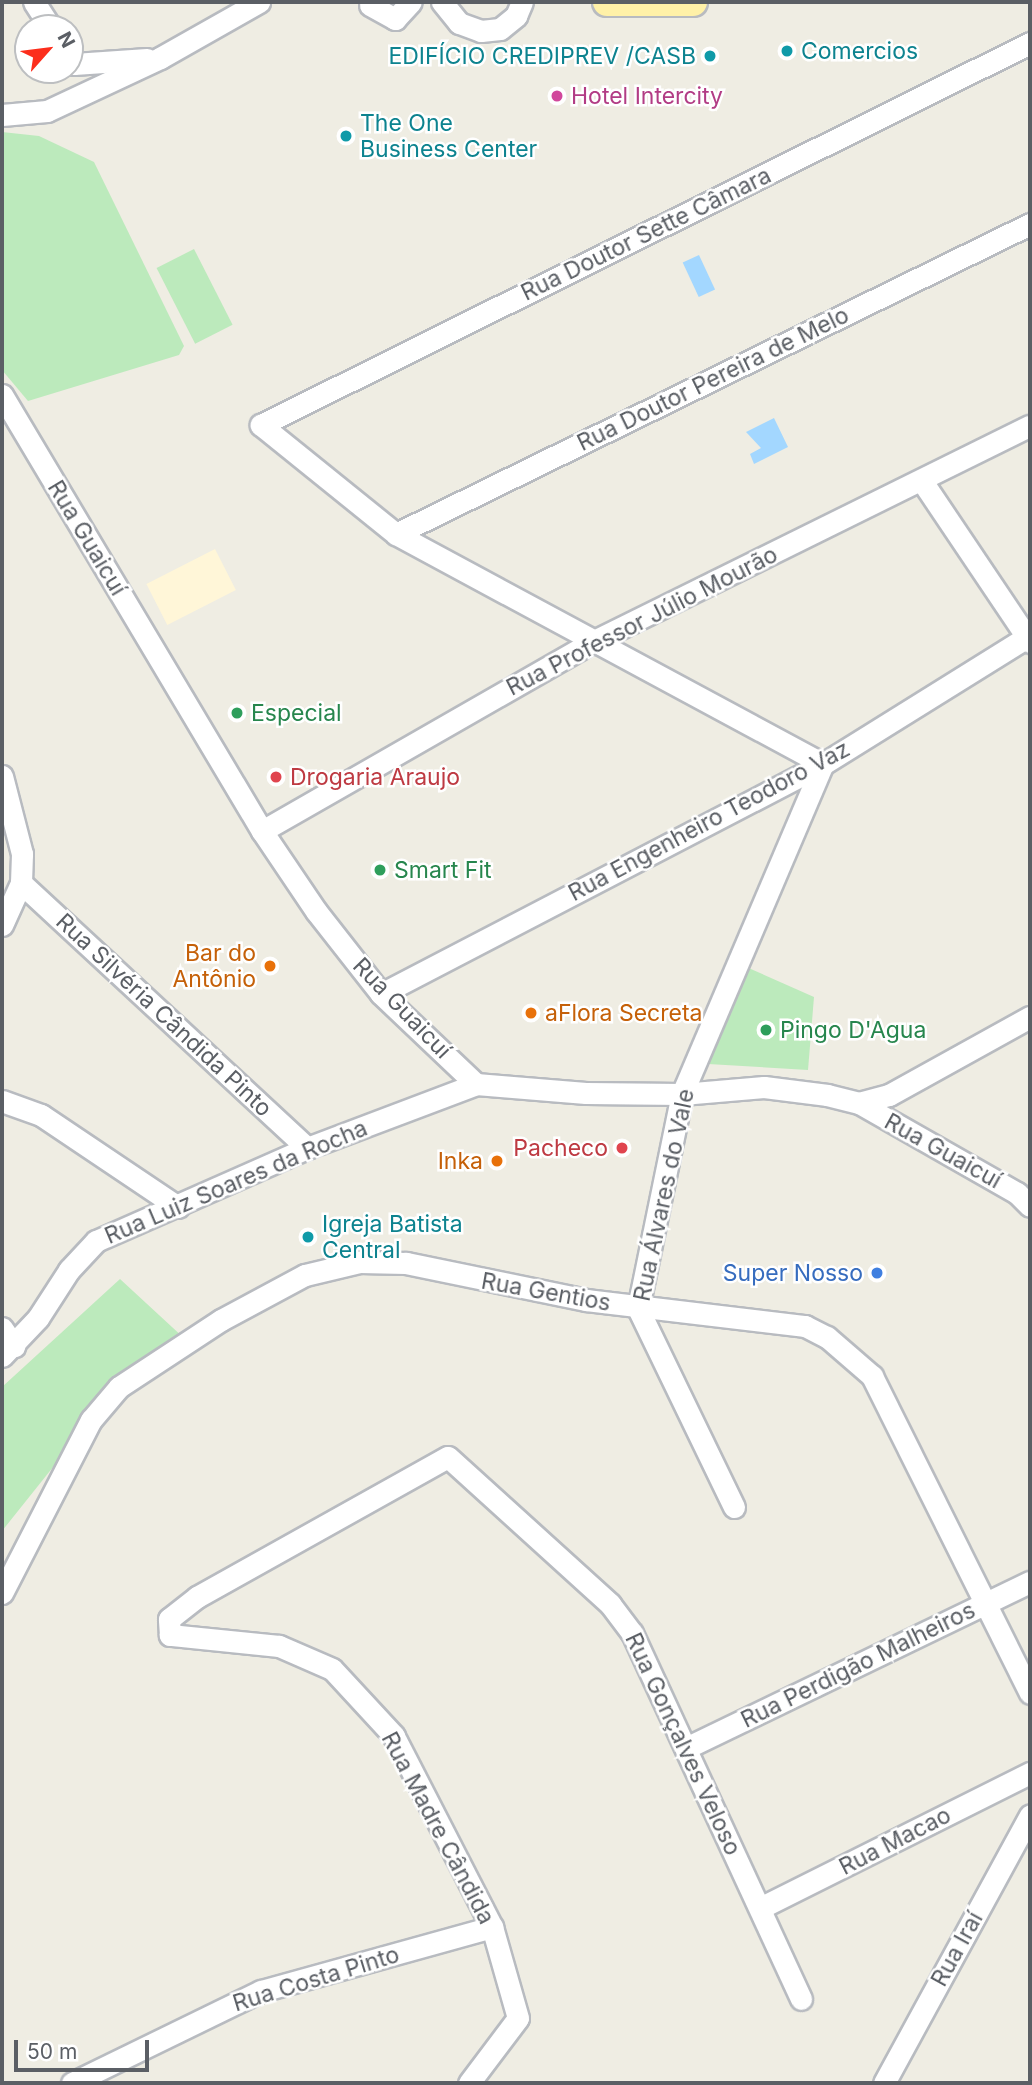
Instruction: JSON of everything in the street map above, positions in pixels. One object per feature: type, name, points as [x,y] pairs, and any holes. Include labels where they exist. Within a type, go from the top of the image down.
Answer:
[{"type":"main road","points":[[607,2],[694,2]]},
{"type":"street","points":[[2,115],[47,111],[160,58],[259,2]]},
{"type":"street","points":[[370,5],[395,19],[411,2]]},
{"type":"street","points":[[442,2],[459,23],[481,31],[500,29],[516,16],[522,2]]},
{"type":"street","name":"Rua Doutor Sette Câmara","points":[[396,534],[261,425],[1030,43]]},
{"type":"street","points":[[84,60],[160,58]]},
{"type":"street","points":[[84,80],[90,90]]},
{"type":"street","points":[[47,111],[67,84]]},
{"type":"street","name":"Rua Doutor Pereira de Melo","points":[[396,534],[1030,224]]},
{"type":"street","name":"Rua Guaicuí","points":[[2,395],[262,831],[381,993],[476,1084],[586,1093],[682,1094],[764,1087],[859,1103],[1017,1193],[1030,1206]]},
{"type":"street","name":"Rua Professor Júlio Mourão","points":[[262,831],[592,642],[1030,426]]},
{"type":"street","points":[[922,481],[1029,638]]},
{"type":"street","points":[[396,534],[592,642],[823,764]]},
{"type":"street","name":"Rua Engenheiro Teodoro Vaz","points":[[381,993],[823,764],[1029,638]]},
{"type":"street","name":"Rua Álvares do Vale","points":[[734,1507],[638,1308],[682,1094],[823,764]]},
{"type":"street","points":[[2,776],[22,854],[21,883],[2,925]]},
{"type":"street","name":"Rua Silvéria Cândida Pinto","points":[[21,883],[307,1148]]},
{"type":"street","points":[[859,1103],[889,1095],[1030,1017]]},
{"type":"street","name":"Rua Luiz Soares da Rocha","points":[[8,1351],[96,1241],[307,1148],[476,1084]]},
{"type":"street","points":[[2,1101],[41,1115],[178,1206]]},
{"type":"street","name":"Rua Gentios","points":[[2,1593],[90,1420],[119,1387],[220,1320],[305,1275],[359,1262],[406,1263],[638,1308],[805,1326],[851,1354],[872,1376],[1030,1693]]},
{"type":"street","points":[[2,1328],[8,1351]]},
{"type":"street","name":"Rua Gonçalves Veloso","points":[[169,1619],[197,1597],[448,1457],[610,1604],[632,1633],[801,1999]]},
{"type":"street","name":"Rua Perdigão Malheiros","points":[[685,1748],[1030,1582]]},
{"type":"street","name":"Rua Madre Cândida","points":[[169,1619],[170,1635],[279,1646],[332,1669],[394,1736],[492,1927],[518,2018],[469,2083]]},
{"type":"street","name":"Rua Macao","points":[[760,1908],[1030,1773]]},
{"type":"street","name":"Rua Iraí","points":[[884,2083],[1030,1815]]},
{"type":"street","name":"Rua Costa Pinto","points":[[72,2083],[261,1991],[492,1927]]},
{"type":"shaded area","points":[[215,549],[236,590],[167,625],[146,584]]},
{"type":"green space","points":[[2,132],[39,136],[94,162],[184,346],[179,355],[28,401],[2,370]]},
{"type":"green space","points":[[194,249],[233,325],[195,344],[157,268]]},
{"type":"green space","name":"Pingo D'Agua","points":[[744,966],[814,997],[808,1070],[708,1064]]},
{"type":"green space","points":[[120,1279],[185,1339],[113,1392],[2,1531],[2,1387]]},
{"type":"water","points":[[699,255],[715,289],[699,297],[683,263]]},
{"type":"water","points":[[774,418],[788,447],[754,464],[750,454],[761,448],[746,432]]},
{"type":"place","name":"Comercios","points":[[787,51]]},
{"type":"place","name":"EDIFÍCIO CREDIPREV /CASB","points":[[710,56]]},
{"type":"place","name":"Hotel Intercity","points":[[557,96]]},
{"type":"place","name":"The One Business Center","points":[[346,136]]},
{"type":"place","name":"Especial","points":[[237,713]]},
{"type":"place","name":"Drogaria Araujo","points":[[276,777]]},
{"type":"place","name":"Smart Fit","points":[[380,870]]},
{"type":"place","name":"Bar do Antônio","points":[[270,966]]},
{"type":"place","name":"aFlora Secreta","points":[[531,1013]]},
{"type":"place","name":"Pingo D'Agua","points":[[766,1030]]},
{"type":"place","name":"Pacheco","points":[[622,1148]]},
{"type":"place","name":"Inka","points":[[497,1161]]},
{"type":"place","name":"Igreja Batista Central","points":[[308,1237]]},
{"type":"place","name":"Super Nosso","points":[[877,1273]]}]
